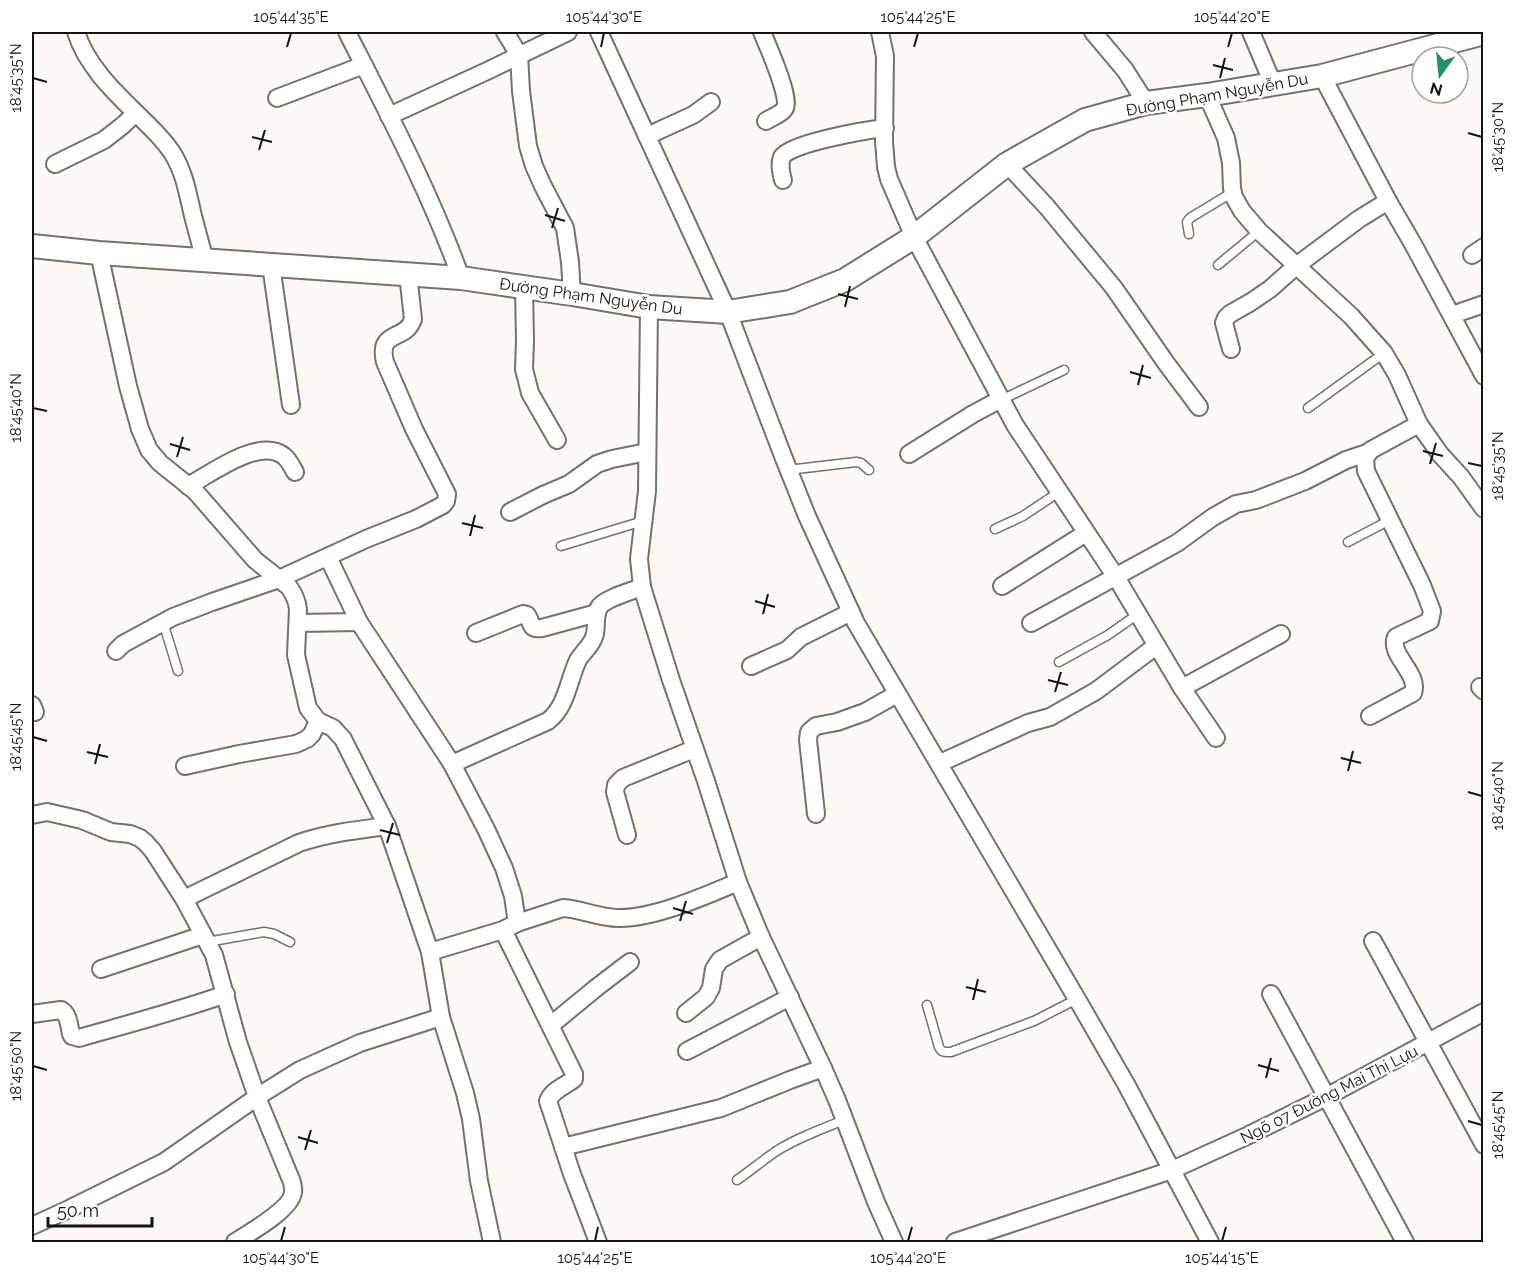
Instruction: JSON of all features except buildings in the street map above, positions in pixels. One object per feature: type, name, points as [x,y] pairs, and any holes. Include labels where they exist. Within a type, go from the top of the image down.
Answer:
[{"type":"main road","name":"Đường Phạm Nguyễn Du","points":[[32,246],[206,261],[461,278],[649,307],[728,312],[790,302],[845,280],[914,237],[1007,164],[1085,120],[1146,103],[1322,76],[1441,39],[1484,33]]},
{"type":"main road","points":[[1441,39],[1484,49]]},
{"type":"street","points":[[76,32],[87,57],[113,90],[172,153],[186,182],[206,261]]},
{"type":"street","points":[[347,32],[437,214],[461,278]]},
{"type":"street","points":[[505,32],[519,55],[528,146],[534,166],[565,228],[572,294]]},
{"type":"street","points":[[389,116],[568,32]]},
{"type":"street","points":[[599,32],[728,312],[788,470],[851,612],[1126,1084],[1210,1242]]},
{"type":"street","points":[[762,32],[787,101],[781,113],[766,121]]},
{"type":"street","points":[[880,32],[885,56],[886,167],[914,237],[1015,425],[1116,577],[1182,688],[1216,738]]},
{"type":"street","points":[[1094,32],[1125,70],[1146,103]]},
{"type":"street","points":[[1251,32],[1273,84]]},
{"type":"street","points":[[277,98],[364,65]]},
{"type":"street","points":[[1322,76],[1484,376]]},
{"type":"street","points":[[1206,95],[1226,138],[1234,197],[1242,211],[1259,231],[1351,316],[1384,353],[1397,375],[1419,424],[1484,509]]},
{"type":"street","points":[[647,136],[693,115],[711,102]]},
{"type":"street","points":[[55,164],[104,140],[136,112]]},
{"type":"street","points":[[783,180],[781,160],[784,154],[839,135],[885,128]]},
{"type":"street","points":[[1007,164],[1047,207],[1114,288],[1199,407]]},
{"type":"street","points":[[1231,349],[1224,323],[1226,318],[1270,289],[1296,266],[1359,219],[1388,201]]},
{"type":"street","points":[[99,253],[128,386],[144,441],[160,463],[195,491],[255,560],[289,587],[293,593],[298,609],[296,655],[308,708],[318,722],[333,728],[343,739],[387,826],[430,952],[441,1017],[471,1119],[479,1181],[492,1242]]},
{"type":"street","points":[[271,264],[291,405]]},
{"type":"street","points":[[116,651],[123,644],[163,622],[279,579],[443,505],[447,494],[414,429],[382,352],[383,346],[389,339],[407,329],[413,319],[408,274]]},
{"type":"street","points":[[524,288],[524,369],[530,393],[557,440]]},
{"type":"street","points":[[1452,315],[1484,304]]},
{"type":"street","points":[[649,307],[647,491],[639,559],[642,587],[738,882],[761,937],[823,1068],[894,1242]]},
{"type":"street","points":[[909,454],[1001,399]]},
{"type":"street","points":[[1031,623],[1177,543],[1212,517],[1236,504],[1256,500],[1305,481],[1346,460],[1367,453],[1419,424]]},
{"type":"street","points":[[188,486],[239,457],[262,450],[275,451],[286,457],[295,472]]},
{"type":"street","points":[[510,512],[569,484],[597,464],[647,452]]},
{"type":"street","points":[[1367,453],[1366,471],[1422,585],[1432,612],[1430,621],[1396,637],[1394,641],[1411,676],[1415,687],[1413,693],[1370,716]]},
{"type":"street","points":[[1002,586],[1086,533]]},
{"type":"street","points":[[327,557],[359,622],[452,764],[504,868],[513,896],[510,926],[575,1077],[572,1082],[553,1092],[548,1101],[598,1242]]},
{"type":"street","points":[[452,764],[548,721],[556,714],[562,705],[583,651],[594,639],[600,606],[642,587]]},
{"type":"street","points":[[751,666],[787,650],[807,634],[851,612]]},
{"type":"street","points":[[476,633],[523,614],[527,615],[531,627],[536,629],[597,613]]},
{"type":"street","points":[[298,623],[359,622]]},
{"type":"street","points":[[1182,688],[1281,634]]},
{"type":"street","points":[[940,763],[1028,723],[1050,717],[1096,691],[1156,646]]},
{"type":"street","points":[[816,814],[809,732],[816,726],[837,722],[865,712],[897,694]]},
{"type":"street","points":[[185,766],[296,744],[312,734],[318,722]]},
{"type":"street","points":[[627,835],[615,792],[616,785],[623,778],[694,749]]},
{"type":"street","points":[[32,815],[47,812],[63,815],[111,832],[130,834],[140,838],[153,851],[184,899],[214,955],[256,1097],[294,1191],[284,1209],[235,1242]]},
{"type":"street","points":[[184,899],[299,843],[345,831],[387,826]]},
{"type":"street","points":[[430,952],[563,908],[610,918],[644,915],[701,898],[738,882]]},
{"type":"street","points":[[686,1013],[706,997],[711,988],[714,969],[720,960],[761,937]]},
{"type":"street","points":[[101,969],[205,938]]},
{"type":"street","points":[[1373,941],[1484,1145]]},
{"type":"street","points":[[551,1025],[630,963]]},
{"type":"street","points":[[32,1014],[64,1011],[72,1036],[79,1038],[189,1007],[226,994]]},
{"type":"street","points":[[1271,994],[1405,1242]]},
{"type":"street","points":[[687,1051],[790,997]]},
{"type":"street","name":"Ngõ 07 Đường Mai Thị Lựu","points":[[955,1242],[1172,1170],[1326,1097],[1484,1012]]},
{"type":"street","points":[[32,1226],[164,1162],[256,1097],[300,1070],[360,1043],[441,1017]]},
{"type":"street","points":[[563,1147],[721,1108],[823,1068]]},
{"type":"lane","points":[[1189,234],[1187,222],[1190,218],[1233,192]]},
{"type":"lane","points":[[1218,265],[1259,231]]},
{"type":"lane","points":[[1308,408],[1384,353]]},
{"type":"lane","points":[[1001,399],[1064,370]]},
{"type":"lane","points":[[788,470],[856,462],[869,470]]},
{"type":"lane","points":[[996,529],[1023,516],[1059,492]]},
{"type":"lane","points":[[561,546],[644,520]]},
{"type":"lane","points":[[1348,542],[1390,520]]},
{"type":"lane","points":[[1059,662],[1108,635],[1138,614]]},
{"type":"lane","points":[[163,622],[178,671]]},
{"type":"lane","points":[[205,938],[264,932],[290,942]]},
{"type":"lane","points":[[927,1005],[941,1051],[951,1052],[1034,1021],[1077,999]]},
{"type":"lane","points":[[737,1180],[776,1151],[800,1138],[844,1120]]}]
